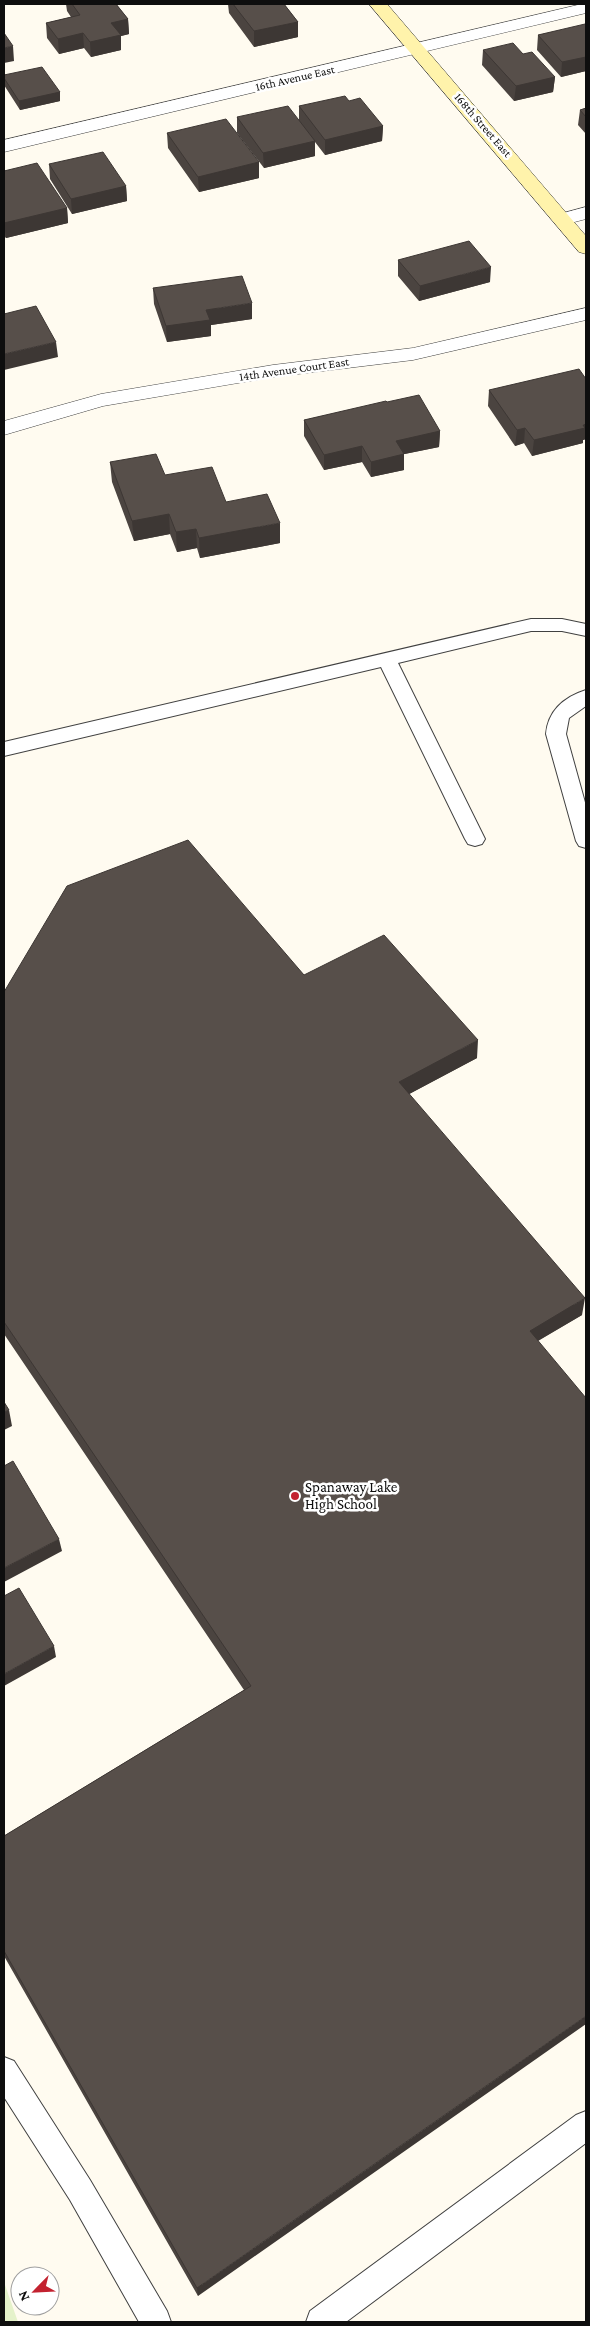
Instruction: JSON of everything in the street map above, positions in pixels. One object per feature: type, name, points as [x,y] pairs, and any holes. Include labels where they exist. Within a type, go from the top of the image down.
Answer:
[{"type":"street","name":"168th Street East","points":[[378,4],[564,219],[586,248]]},
{"type":"street","name":"16th Avenue East","points":[[4,146],[586,8]]},
{"type":"street","points":[[564,219],[586,213]]},
{"type":"street","name":"14th Avenue Court East","points":[[4,428],[109,399],[263,373],[413,354],[586,314]]},
{"type":"lane","points":[[4,749],[531,625],[562,625],[586,630]]},
{"type":"lane","points":[[388,659],[475,840]]},
{"type":"lane","points":[[586,697],[562,711],[556,722],[556,734],[586,841]]},
{"type":"lane","points":[[4,2071],[80,2190],[156,2322]]},
{"type":"lane","points":[[321,2322],[586,2125]]},
{"type":"green space","points":[[4,2282],[10,2299],[10,2316],[16,2316],[18,2322],[4,2322]]},
{"type":"building","points":[[72,4],[116,4],[128,19],[111,23],[121,35],[90,42],[83,33],[58,39],[46,23],[80,15]]},
{"type":"building","points":[[233,4],[284,4],[298,22],[254,31]]},
{"type":"building","points":[[585,24],[586,57],[562,62],[538,35]]},
{"type":"building","points":[[4,33],[13,46],[4,48]]},
{"type":"building","points":[[513,43],[523,54],[532,52],[555,77],[516,86],[483,50]]},
{"type":"building","points":[[42,67],[60,92],[19,101],[4,75]]},
{"type":"building","points":[[345,96],[349,101],[360,98],[383,126],[325,140],[299,106]]},
{"type":"building","points":[[288,106],[315,141],[263,153],[237,117]]},
{"type":"building","points":[[586,108],[586,117],[580,110]]},
{"type":"building","points":[[226,119],[259,162],[198,177],[167,133]]},
{"type":"building","points":[[103,152],[126,186],[71,199],[49,164]]},
{"type":"building","points":[[37,163],[67,208],[4,223],[4,171]]},
{"type":"building","points":[[469,241],[491,267],[420,286],[398,260]]},
{"type":"building","points":[[242,276],[252,303],[206,310],[210,320],[166,326],[153,288]]},
{"type":"building","points":[[36,306],[56,342],[4,354],[4,314]]},
{"type":"building","points":[[579,369],[586,379],[586,424],[583,425],[585,428],[534,440],[525,428],[517,430],[489,390]]},
{"type":"building","points":[[419,395],[440,431],[396,441],[404,454],[371,462],[362,446],[324,455],[304,420],[386,401]]},
{"type":"building","points":[[156,454],[165,475],[212,467],[226,502],[267,494],[280,523],[199,538],[196,529],[176,532],[169,514],[132,521],[110,462]]},
{"type":"building","name":"Spanaway Lake High School","points":[[188,840],[304,975],[384,935],[478,1040],[399,1082],[585,1298],[530,1331],[586,1398],[586,2016],[197,2288],[4,1951],[4,1836],[251,1686],[4,1322],[4,992],[67,886]]},
{"type":"building","points":[[4,1402],[9,1410],[4,1412]]},
{"type":"building","points":[[13,1461],[59,1539],[4,1568],[4,1466]]},
{"type":"building","points":[[19,1588],[54,1646],[4,1674],[4,1596]]},
{"type":"place","name":"Spanaway Lake High School","points":[[295,1496]]}]
